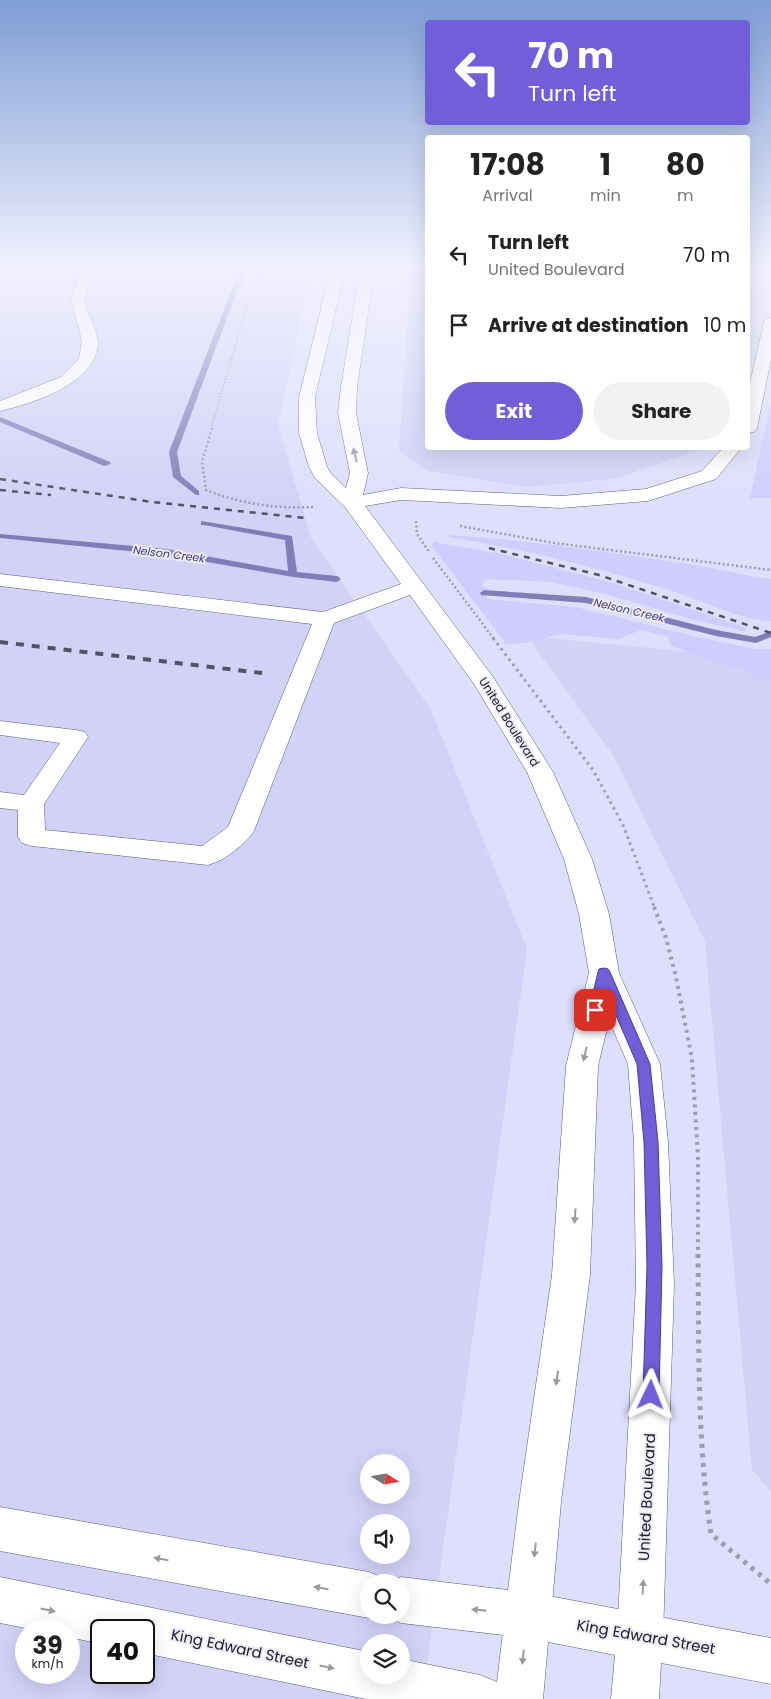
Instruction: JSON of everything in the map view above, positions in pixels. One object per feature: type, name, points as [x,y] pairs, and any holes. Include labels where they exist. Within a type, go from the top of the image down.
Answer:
[{"type":"street","points":[[0,406],[15,402],[67,380],[87,360],[89,344]]},
{"type":"street","name":"United Boulevard","points":[[319,344],[310,380],[306,416],[308,433],[318,466],[324,478],[352,503],[485,682],[540,772],[578,860],[594,914],[604,972],[644,1064],[651,1142],[655,1284],[640,1636],[635,1699]]},
{"type":"street","points":[[356,344],[349,387],[348,421],[359,473],[352,503],[401,494],[561,502],[648,495],[709,475],[730,450]]},
{"type":"street","points":[[750,419],[766,344]]},
{"type":"street","points":[[0,580],[325,619],[413,586]]},
{"type":"street","points":[[0,728],[76,737],[31,804],[32,837],[208,856],[240,831],[325,619]]},
{"type":"street","points":[[0,800],[31,804]]},
{"type":"street","name":"United Boulevard","points":[[519,1699],[540,1502],[571,1275],[582,1066],[604,972]]},
{"type":"street","points":[[0,1529],[360,1593]]},
{"type":"street","name":"King Edward Street","points":[[0,1600],[480,1699]]},
{"type":"street","name":"King Edward Street","points":[[410,1601],[528,1615],[771,1661]]},
{"type":"path","points":[[236,344],[202,462],[206,490],[226,499],[296,509],[352,503]]},
{"type":"path","points":[[448,497],[461,526],[554,542],[771,570]]},
{"type":"path","points":[[414,516],[417,534],[429,552],[593,770],[623,826],[666,938],[676,977],[692,1059],[698,1157],[698,1392],[706,1500],[711,1534],[771,1584]]},
{"type":"shaded area","points":[[0,344],[296,344],[278,424],[311,538],[430,708],[527,949],[422,1699],[0,1699]]},
{"type":"shaded area","points":[[406,344],[425,344],[425,450],[699,450],[614,479],[526,487],[428,471],[399,450]]},
{"type":"shaded area","points":[[771,402],[771,498],[750,498]]},
{"type":"shaded area","points":[[448,535],[539,543],[599,551],[771,579],[771,621],[749,618],[672,591],[589,567],[505,547],[449,537]]},
{"type":"shaded area","points":[[434,542],[501,554],[613,583],[747,628],[745,631],[702,622],[602,593],[550,582],[485,579],[482,587],[489,588],[486,599],[575,607],[693,636],[756,649],[771,649],[771,680],[757,679],[747,669],[725,665],[671,646],[668,637],[641,630],[618,639],[561,634],[526,643],[506,644],[432,546]]},
{"type":"shaded area","points":[[527,636],[771,660],[771,1491],[752,1470],[705,941],[613,755]]},
{"type":"waterway","points":[[196,493],[177,477],[173,452],[214,344]]},
{"type":"waterway","points":[[0,419],[107,464]]},
{"type":"waterway","points":[[204,523],[289,538],[293,574]]},
{"type":"waterway","name":"Nelson Creek","points":[[0,536],[167,552],[293,574]]},
{"type":"waterway","name":"Nelson Creek","points":[[293,574],[337,579]]},
{"type":"waterway","name":"Nelson Creek","points":[[484,593],[586,600],[716,633],[756,640],[771,634]]},
{"type":"railway","points":[[0,479],[152,502],[305,518]]},
{"type":"railway","points":[[0,490],[51,495]]},
{"type":"railway","points":[[489,548],[599,575],[771,633]]},
{"type":"railway","points":[[0,642],[270,674]]},
{"type":"route","points":[[595,1010],[604,972],[644,1064],[651,1142],[655,1284],[651,1395]]}]
